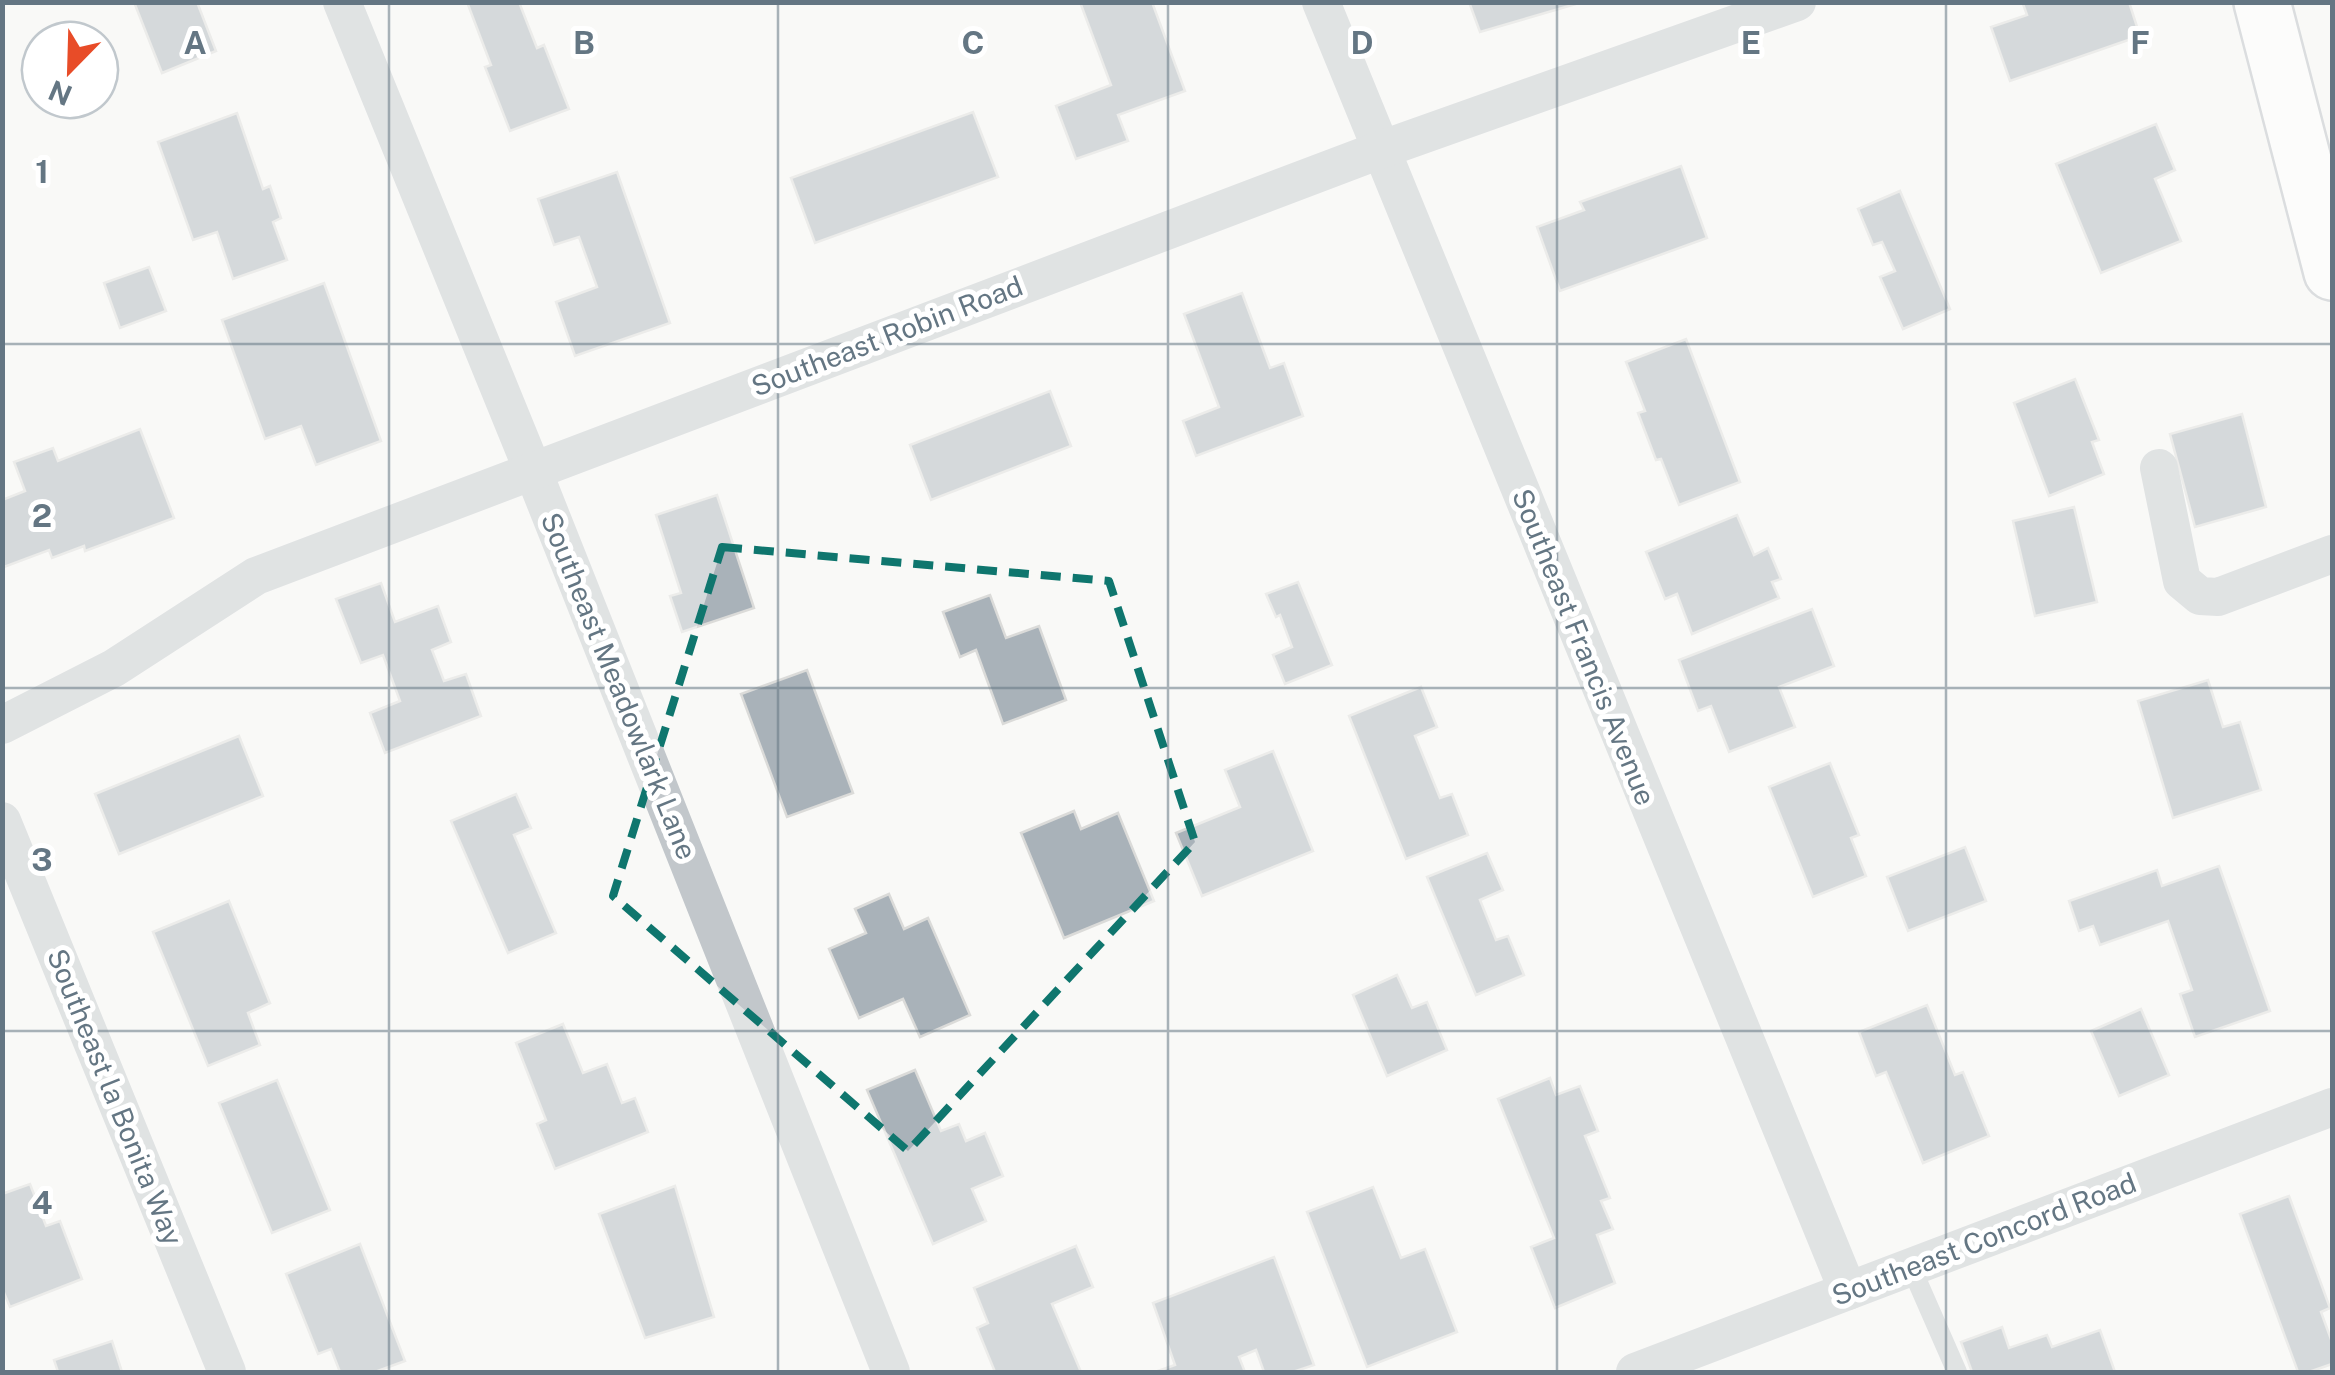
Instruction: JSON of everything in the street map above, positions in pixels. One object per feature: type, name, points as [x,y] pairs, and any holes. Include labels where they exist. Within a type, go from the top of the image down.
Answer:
[{"type":"main road","points":[[2262,2],[2332,272]]},
{"type":"street","name":"Southeast Meadowlark Lane","points":[[342,2],[533,471],[890,1372]]},
{"type":"street","name":"Southeast Francis Avenue","points":[[1320,2],[1848,1291]]},
{"type":"street","name":"Southeast Robin Road","points":[[2,724],[114,668],[256,576],[1380,150],[1797,2]]},
{"type":"street","points":[[2159,468],[2182,582],[2200,596],[2218,597],[2332,554]]},
{"type":"street","name":"Southeast la Bonita Way","points":[[2,821],[227,1372]]},
{"type":"street","name":"Southeast Concord Road","points":[[1636,1372],[2332,1108]]},
{"type":"lane","points":[[1911,1267],[1956,1372]]},
{"type":"highlighted area","points":[[722,547],[1109,581],[1195,842],[908,1151],[613,896]]},
{"type":"building","points":[[134,2],[197,2],[216,51],[162,73]]},
{"type":"building","points":[[467,2],[519,2],[537,48],[544,45],[569,109],[510,131],[485,67],[491,65]]},
{"type":"building","points":[[1080,2],[1152,2],[1185,91],[1118,115],[1128,141],[1076,159],[1056,106],[1111,85]]},
{"type":"building","points":[[1469,2],[1575,2],[1576,4],[1480,32]]},
{"type":"building","points":[[2129,2],[2140,36],[2010,81],[1991,27],[2027,15],[2023,4]]},
{"type":"building","points":[[973,112],[998,177],[815,243],[791,178]]},
{"type":"building","points":[[237,113],[263,189],[270,186],[281,218],[273,222],[287,260],[233,279],[217,232],[193,240],[158,142]]},
{"type":"building","points":[[2156,124],[2175,170],[2155,179],[2181,241],[2101,273],[2056,164]]},
{"type":"building","points":[[1681,166],[1707,238],[1560,291],[1537,227],[1584,210],[1580,202]]},
{"type":"building","points":[[617,172],[670,323],[575,356],[556,302],[597,287],[579,237],[554,245],[538,199]]},
{"type":"building","points":[[1900,191],[1950,309],[1903,329],[1880,277],[1895,271],[1882,242],[1873,245],[1858,209]]},
{"type":"building","points":[[149,267],[166,311],[120,328],[104,283]]},
{"type":"building","points":[[324,283],[381,441],[316,465],[301,426],[265,439],[222,320]]},
{"type":"building","points":[[1242,293],[1270,368],[1284,363],[1303,416],[1196,456],[1183,421],[1219,407],[1184,314]]},
{"type":"building","points":[[1686,339],[1740,482],[1679,505],[1638,413],[1645,411],[1626,362]]},
{"type":"building","points":[[2075,379],[2099,440],[2092,442],[2104,474],[2049,496],[2014,403]]},
{"type":"building","points":[[1050,391],[1071,446],[931,500],[910,445]]},
{"type":"building","points":[[2242,414],[2266,507],[2195,527],[2170,434]]},
{"type":"building","points":[[140,429],[174,518],[85,551],[84,546],[52,558],[49,550],[4,567],[2,500],[25,491],[14,462],[53,448],[58,461]]},
{"type":"building","points":[[717,495],[754,608],[682,632],[670,596],[681,593],[656,515]]},
{"type":"building","points":[[2074,507],[2097,602],[2035,616],[2013,521]]},
{"type":"building","points":[[1737,515],[1754,555],[1768,548],[1781,579],[1772,582],[1779,598],[1692,634],[1677,594],[1665,599],[1646,552]]},
{"type":"building","points":[[1298,582],[1332,665],[1285,684],[1273,655],[1292,647],[1280,615],[1276,617],[1266,594]]},
{"type":"building","points":[[381,583],[395,622],[438,606],[451,642],[432,650],[444,681],[466,674],[481,716],[385,753],[370,713],[400,701],[383,655],[361,663],[336,599]]},
{"type":"building","points":[[990,595],[1006,638],[1039,626],[1066,700],[1003,724],[976,650],[960,657],[943,612]]},
{"type":"building","points":[[1812,609],[1834,666],[1779,687],[1795,727],[1729,752],[1711,706],[1698,711],[1679,660]]},
{"type":"building","points":[[807,670],[853,793],[787,817],[741,694]]},
{"type":"building","points":[[2208,680],[2223,727],[2240,722],[2261,790],[2173,818],[2138,701]]},
{"type":"building","points":[[1421,687],[1437,727],[1415,736],[1440,798],[1452,794],[1468,835],[1406,859],[1349,716]]},
{"type":"building","points":[[239,736],[263,796],[119,854],[95,794]]},
{"type":"building","points":[[1273,751],[1313,851],[1202,896],[1176,833],[1240,807],[1225,770]]},
{"type":"building","points":[[1830,763],[1859,835],[1851,838],[1866,876],[1813,897],[1769,787]]},
{"type":"building","points":[[516,794],[531,828],[514,835],[556,933],[508,953],[451,821]]},
{"type":"building","points":[[1074,811],[1081,829],[1118,813],[1154,901],[1064,938],[1021,833]]},
{"type":"building","points":[[1965,847],[1986,901],[1908,931],[1887,877]]},
{"type":"building","points":[[1487,853],[1503,890],[1480,900],[1496,940],[1508,936],[1524,975],[1476,995],[1427,877]]},
{"type":"building","points":[[2219,866],[2270,1011],[2195,1037],[2180,994],[2192,990],[2168,921],[2100,945],[2093,926],[2079,931],[2069,901],[2157,870],[2162,886]]},
{"type":"building","points":[[889,894],[904,929],[928,918],[970,1015],[920,1037],[903,999],[859,1018],[829,949],[866,933],[855,909]]},
{"type":"building","points":[[229,901],[270,1003],[248,1013],[260,1045],[208,1066],[153,932]]},
{"type":"building","points":[[1397,975],[1412,1008],[1427,1002],[1447,1050],[1387,1076],[1353,995]]},
{"type":"building","points":[[1927,1005],[1955,1075],[1963,1072],[1989,1136],[1923,1163],[1886,1072],[1876,1076],[1859,1032]]},
{"type":"building","points":[[2141,1009],[2169,1075],[2119,1096],[2091,1031]]},
{"type":"building","points":[[563,1024],[583,1073],[607,1064],[622,1103],[635,1098],[648,1132],[555,1169],[537,1124],[546,1120],[516,1043]]},
{"type":"building","points":[[915,1070],[941,1131],[959,1124],[966,1141],[985,1133],[1003,1176],[972,1189],[986,1221],[933,1244],[867,1090]]},
{"type":"building","points":[[1550,1078],[1556,1095],[1580,1086],[1598,1131],[1585,1136],[1610,1198],[1601,1201],[1613,1229],[1597,1235],[1615,1283],[1555,1308],[1531,1247],[1554,1238],[1498,1099]]},
{"type":"building","points":[[277,1080],[330,1210],[272,1233],[219,1103]]},
{"type":"building","points":[[30,1184],[46,1226],[60,1221],[82,1279],[10,1307],[2,1288],[2,1194]]},
{"type":"building","points":[[675,1186],[714,1317],[645,1338],[599,1214]]},
{"type":"building","points":[[1373,1187],[1401,1258],[1425,1249],[1457,1332],[1367,1367],[1307,1212]]},
{"type":"building","points":[[2289,1196],[2330,1308],[2321,1312],[2332,1342],[2332,1364],[2309,1372],[2298,1372],[2240,1214]]},
{"type":"building","points":[[360,1244],[405,1361],[375,1372],[340,1372],[331,1349],[318,1354],[286,1274]]},
{"type":"building","points":[[1076,1246],[1093,1287],[1052,1304],[1081,1372],[995,1372],[977,1328],[988,1323],[974,1288]]},
{"type":"building","points":[[1274,1257],[1314,1365],[1293,1372],[1264,1372],[1256,1350],[1239,1357],[1245,1372],[1155,1372],[1175,1365],[1153,1303]]},
{"type":"building","points":[[2002,1327],[2009,1348],[2047,1335],[2052,1347],[2100,1330],[2115,1372],[1972,1372],[1961,1342]]},
{"type":"building","points":[[112,1341],[122,1372],[58,1372],[54,1360]]}]
